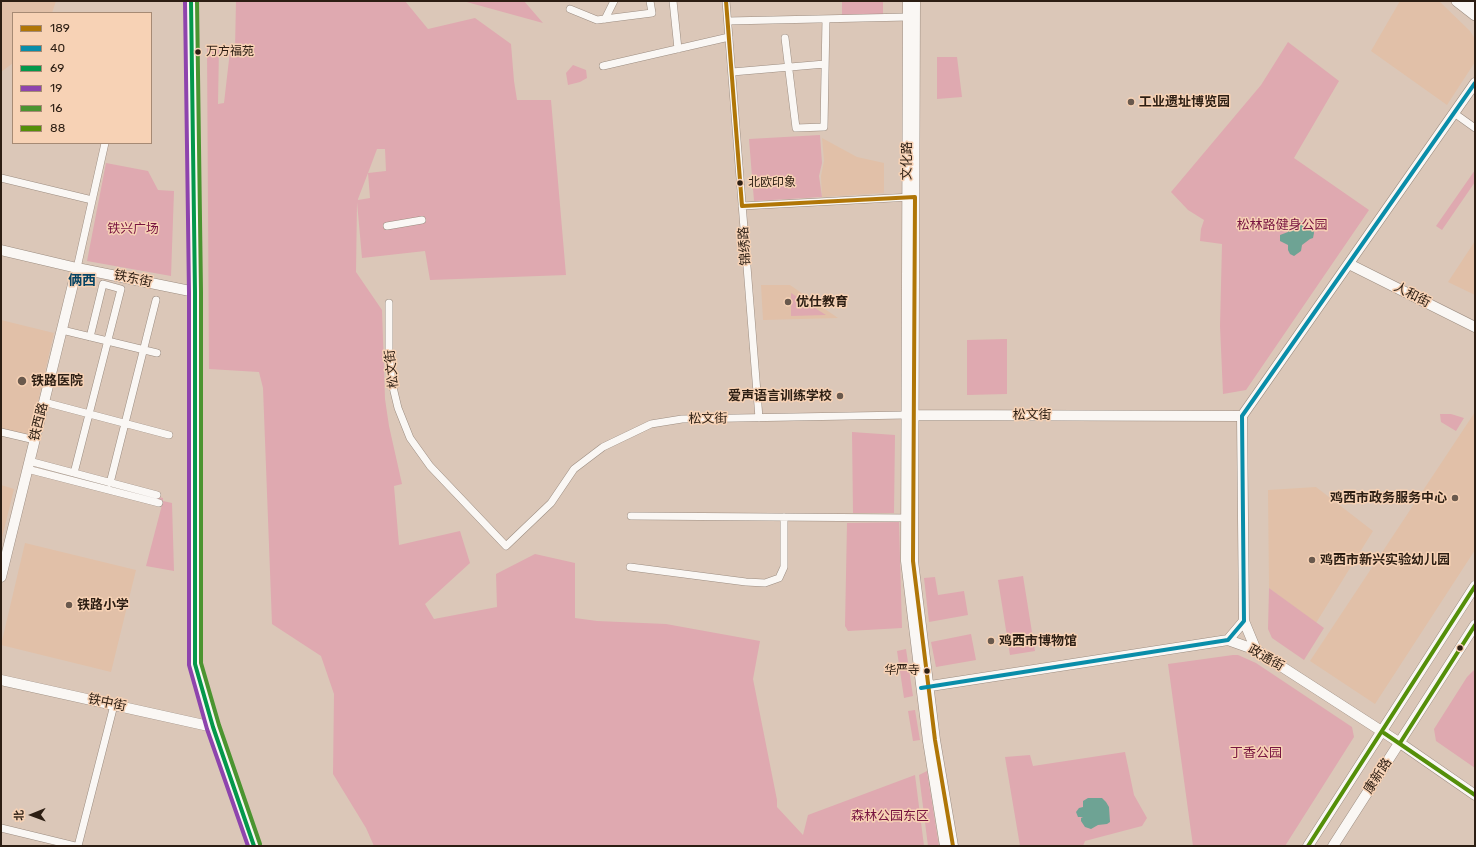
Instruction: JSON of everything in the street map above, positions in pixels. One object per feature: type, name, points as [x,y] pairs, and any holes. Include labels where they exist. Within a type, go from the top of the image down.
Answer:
[{"type":"main road","points":[[1457,1],[1475,15]]},
{"type":"street","points":[[191,1],[195,292],[195,664],[213,726],[254,846]]},
{"type":"street","points":[[605,19],[614,1]]},
{"type":"street","points":[[570,9],[597,20],[652,13],[650,1]]},
{"type":"street","points":[[672,1],[678,49]]},
{"type":"street","name":"锦绣路","points":[[726,1],[759,418]]},
{"type":"street","name":"文化路","points":[[908,1],[911,198]]},
{"type":"street","name":"文化路","points":[[915,1],[911,198],[909,518],[906,561],[925,687],[953,846]]},
{"type":"street","points":[[728,21],[908,17]]},
{"type":"street","points":[[785,38],[796,128],[824,127],[826,19]]},
{"type":"street","points":[[603,66],[729,37]]},
{"type":"street","points":[[732,72],[825,64]]},
{"type":"street","points":[[1256,650],[1244,621],[1242,416],[1475,83]]},
{"type":"street","points":[[1454,114],[1475,128]]},
{"type":"street","points":[[77,268],[105,144]]},
{"type":"street","points":[[1,178],[92,200]]},
{"type":"street","points":[[742,206],[911,198]]},
{"type":"street","points":[[387,226],[422,220]]},
{"type":"street","name":"铁东街","points":[[1,250],[77,268],[195,292]]},
{"type":"street","name":"人和街","points":[[1349,264],[1475,327]]},
{"type":"street","name":"铁西路","points":[[1,577],[77,268]]},
{"type":"street","points":[[74,473],[121,289],[103,284],[90,337]]},
{"type":"street","points":[[110,482],[156,300]]},
{"type":"street","name":"松文街","points":[[389,303],[389,353],[392,382],[398,408],[410,438],[430,466],[506,546],[551,503],[574,469],[603,447],[651,424],[682,419],[910,415],[1242,416]]},
{"type":"street","points":[[62,330],[156,353]]},
{"type":"street","points":[[44,402],[170,435]]},
{"type":"street","points":[[1,432],[35,440]]},
{"type":"street","points":[[28,465],[74,473],[157,495]]},
{"type":"street","points":[[28,465],[159,503]]},
{"type":"street","points":[[631,516],[909,518]]},
{"type":"street","points":[[630,567],[746,582],[765,583],[780,578],[784,567],[784,517]]},
{"type":"street","name":"康新路","points":[[1308,846],[1475,586]]},
{"type":"street","points":[[1228,640],[1244,621]]},
{"type":"street","name":"康新路","points":[[1332,846],[1475,625]]},
{"type":"street","name":"政通街","points":[[925,687],[1228,640],[1256,650],[1400,743]]},
{"type":"street","name":"铁中街","points":[[1,680],[213,726]]},
{"type":"street","name":"文化路","points":[[925,687],[928,740],[946,846]]},
{"type":"street","points":[[1,828],[76,846],[114,705]]},
{"type":"street","points":[[1400,743],[1475,795]]},
{"type":"shaded area","points":[[1,1],[56,1],[52,12],[12,12],[12,64],[1,72]]},
{"type":"shaded area","points":[[1400,1],[1439,1],[1470,31],[1475,39],[1475,62],[1447,105],[1371,51]]},
{"type":"shaded area","points":[[822,138],[857,157],[884,163],[884,193],[822,197],[821,176],[824,161]]},
{"type":"shaded area","points":[[1475,241],[1475,295],[1448,282]]},
{"type":"shaded area","name":"优仕教育","points":[[761,285],[790,285],[838,318],[763,320]]},
{"type":"shaded area","name":"铁路医院","points":[[1,320],[54,333],[30,437],[1,430]]},
{"type":"shaded area","points":[[1475,412],[1475,550],[1375,704],[1310,661]]},
{"type":"shaded area","points":[[1,485],[14,489],[1,542]]},
{"type":"shaded area","name":"鸡西市新兴实验幼儿园","points":[[1316,487],[1373,531],[1316,623],[1269,588],[1268,490]]},
{"type":"shaded area","name":"铁路小学","points":[[25,543],[136,570],[111,672],[1,645]]},
{"type":"green space","name":"森林公园东区","points":[[236,1],[405,1],[428,29],[475,18],[511,44],[517,100],[551,100],[566,275],[430,280],[425,251],[362,258],[357,202],[356,272],[382,310],[385,399],[389,426],[402,484],[394,486],[399,545],[460,531],[470,563],[425,604],[434,619],[497,607],[496,574],[535,554],[575,563],[575,618],[597,621],[666,624],[760,641],[753,679],[777,800],[777,807],[803,835],[808,815],[915,775],[924,846],[374,846],[366,828],[333,774],[334,694],[321,656],[272,624],[263,388],[259,372],[209,369],[207,46],[219,46],[218,104],[224,103],[230,51],[235,49]],"holes":[[[377,149],[385,149],[386,171],[368,173]],[[368,173],[370,198],[358,200]]]},
{"type":"green space","points":[[463,1],[524,1],[543,23]]},
{"type":"green space","points":[[842,1],[883,1],[883,16],[842,16]]},
{"type":"green space","name":"松林路健身公园","points":[[1288,42],[1339,81],[1294,158],[1369,210],[1246,390],[1223,394],[1220,326],[1222,244],[1200,241],[1201,229],[1204,220],[1188,210],[1171,192],[1261,85]]},
{"type":"green space","points":[[937,57],[957,57],[962,97],[937,99]]},
{"type":"green space","points":[[573,65],[586,70],[587,78],[580,82],[568,85],[566,73]]},
{"type":"green space","points":[[820,135],[822,163],[819,176],[822,197],[754,201],[749,139]]},
{"type":"green space","name":"铁兴广场","points":[[106,163],[148,171],[158,190],[174,191],[171,276],[87,261]]},
{"type":"green space","points":[[1475,170],[1475,182],[1442,230],[1436,226]]},
{"type":"green space","points":[[791,293],[826,315],[791,316]]},
{"type":"green space","points":[[1007,339],[1007,394],[967,395],[967,340]]},
{"type":"green space","points":[[1440,414],[1451,414],[1464,418],[1456,431],[1441,422]]},
{"type":"green space","points":[[852,432],[895,435],[894,513],[853,513]]},
{"type":"green space","points":[[145,494],[163,498],[163,501],[144,497]]},
{"type":"green space","points":[[163,501],[172,503],[174,571],[146,566]]},
{"type":"green space","points":[[899,522],[902,628],[848,631],[845,626],[847,523]]},
{"type":"green space","points":[[1023,576],[1035,651],[1010,655],[998,580]]},
{"type":"green space","points":[[935,577],[938,595],[964,591],[968,615],[929,622],[924,578]]},
{"type":"green space","points":[[1269,588],[1324,628],[1304,660],[1272,638],[1268,629]]},
{"type":"green space","points":[[971,634],[976,660],[936,667],[931,642]]},
{"type":"green space","points":[[906,649],[913,696],[904,698],[897,651]]},
{"type":"green space","name":"丁香公园","points":[[1238,655],[1256,663],[1352,727],[1354,737],[1285,846],[1193,846],[1168,664]]},
{"type":"green space","points":[[1475,669],[1475,768],[1436,741],[1434,729],[1467,677]]},
{"type":"green space","points":[[915,710],[920,740],[913,741],[908,711]]},
{"type":"green space","points":[[1125,752],[1134,795],[1147,818],[1142,826],[1085,841],[1083,846],[1020,846],[1005,757],[1030,755],[1033,766]]},
{"type":"green space","points":[[927,771],[939,846],[928,846],[919,775]]},
{"type":"water","points":[[1295,219],[1298,223],[1302,221],[1310,224],[1313,227],[1314,233],[1313,238],[1302,245],[1301,251],[1294,256],[1290,254],[1288,245],[1280,241],[1280,235],[1288,232],[1289,224]]},
{"type":"water","points":[[1088,798],[1102,798],[1106,802],[1109,807],[1110,822],[1107,824],[1098,825],[1091,829],[1085,827],[1081,821],[1081,818],[1083,817],[1078,817],[1076,812],[1079,808],[1083,807],[1083,801]]},
{"type":"transit line","name":"19","points":[[185,1],[189,292],[189,665],[207,729],[248,846]]},
{"type":"transit line","name":"69","points":[[191,1],[195,292],[195,664],[213,727],[254,846]]},
{"type":"transit line","name":"16","points":[[197,1],[201,292],[201,663],[219,725],[260,844]]},
{"type":"transit line","name":"189","points":[[726,1],[742,206],[915,197],[913,561],[935,740],[953,846]]},
{"type":"transit line","name":"40","points":[[921,688],[1228,640],[1244,621],[1242,416],[1475,83]]},
{"type":"transit line","name":"88","points":[[1308,846],[1475,586]]},
{"type":"transit line","name":"88","points":[[1400,743],[1475,625]]},
{"type":"transit line","name":"88","points":[[1384,733],[1475,795]]},
{"type":"place","name":"万方福苑","points":[[198,52]]},
{"type":"place","name":"工业遗址博览园","points":[[1131,102]]},
{"type":"place","name":"北欧印象","points":[[740,183]]},
{"type":"place","name":"优仕教育","points":[[788,302]]},
{"type":"place","name":"铁路医院","points":[[22,381]]},
{"type":"place","name":"爱声语言训练学校","points":[[840,396]]},
{"type":"place","name":"鸡西市政务服务中心","points":[[1455,498]]},
{"type":"place","name":"鸡西市新兴实验幼儿园","points":[[1312,560]]},
{"type":"place","name":"铁路小学","points":[[69,605]]},
{"type":"place","name":"鸡西市博物馆","points":[[991,641]]},
{"type":"place","name":"华严寺","points":[[927,671]]},
{"type":"district","name":"俩西","points":[[82,281]]}]
